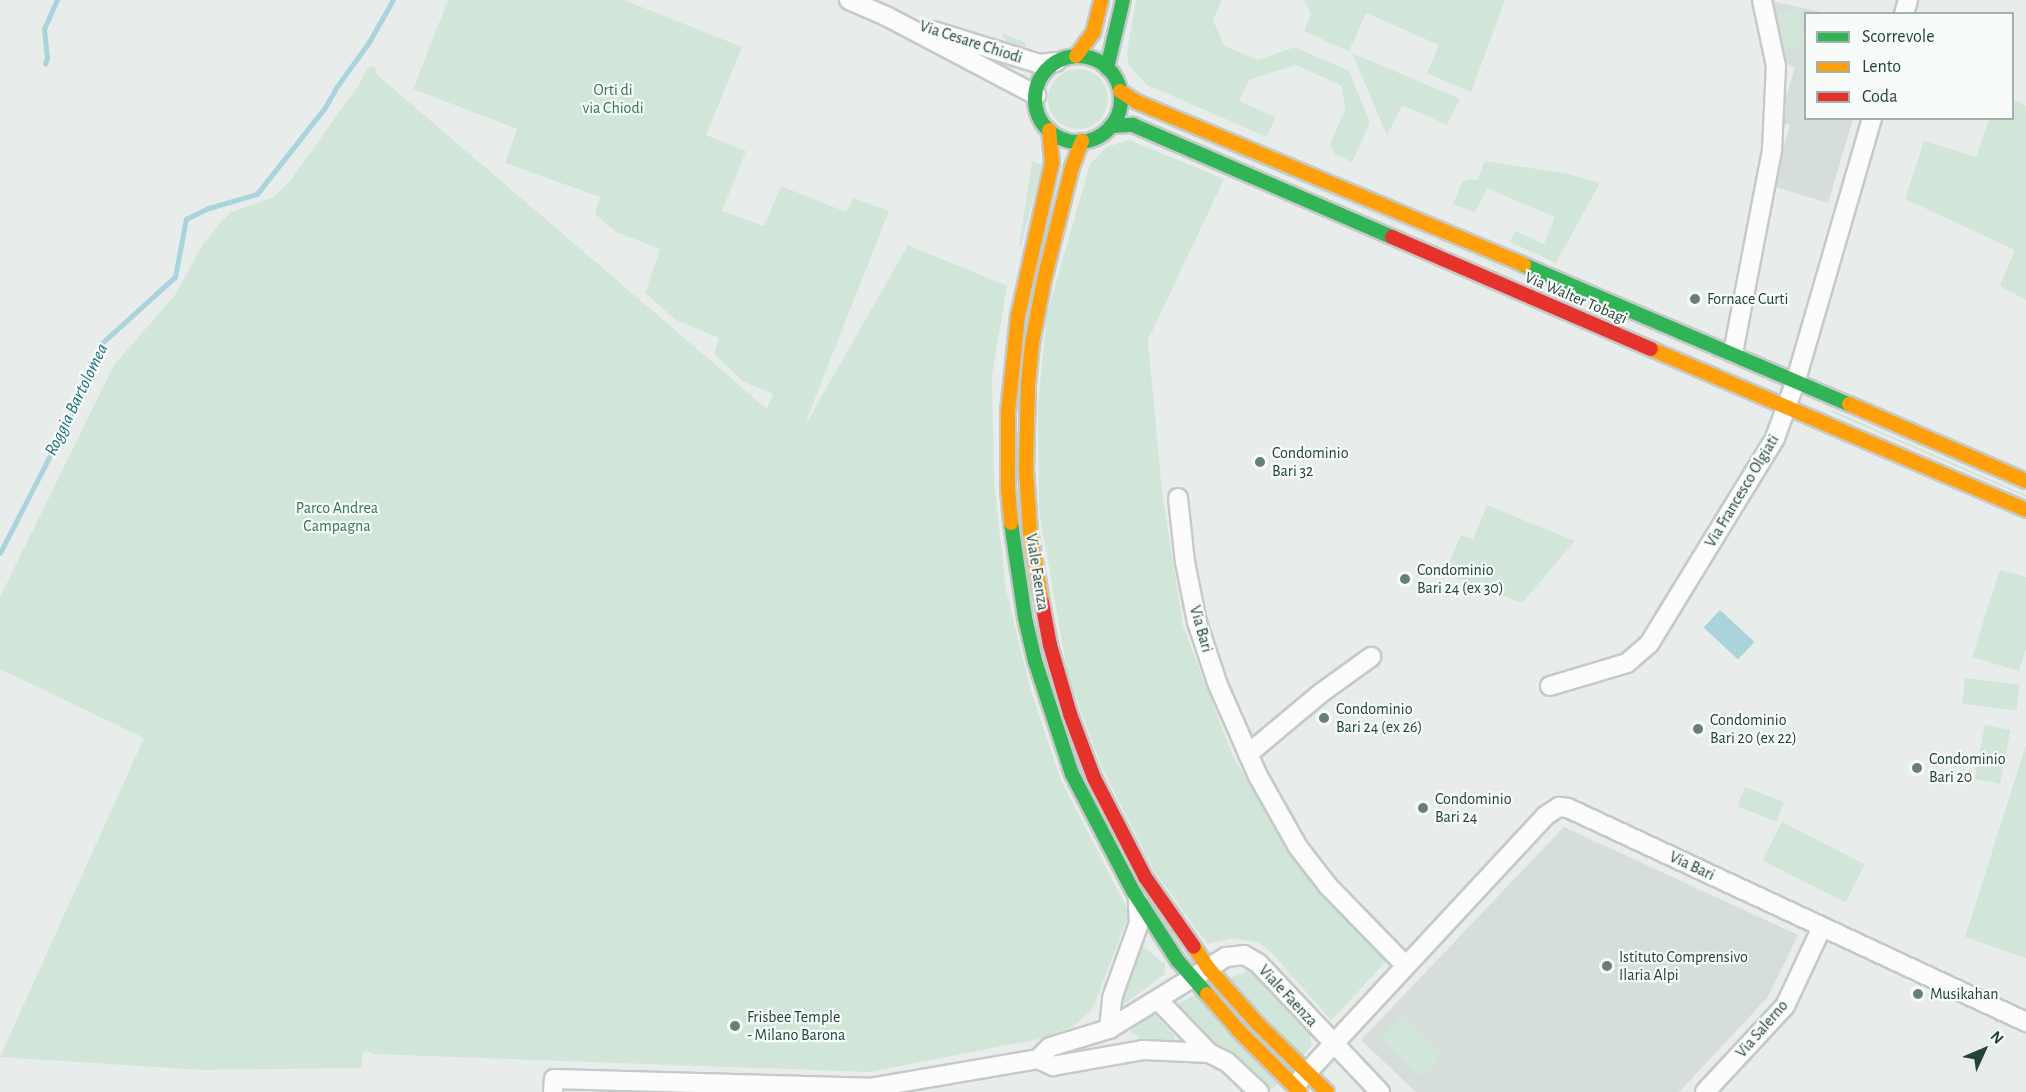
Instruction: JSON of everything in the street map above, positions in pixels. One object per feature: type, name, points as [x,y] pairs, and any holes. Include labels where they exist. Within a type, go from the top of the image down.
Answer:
[{"type":"street","name":"Via Cesare Chiodi","points":[[849,0],[886,16],[1036,95]]},
{"type":"street","points":[[1076,56],[1093,33],[1101,0]]},
{"type":"street","points":[[1107,68],[1124,0]]},
{"type":"street","points":[[1733,353],[1772,150],[1776,66],[1762,0]]},
{"type":"street","name":"Via Cesare Chiodi","points":[[886,16],[1040,64],[1056,62]]},
{"type":"street","points":[[1076,56],[1090,58],[1107,68],[1120,91],[1119,112],[1111,126],[1096,138],[1082,141],[1067,140],[1049,130],[1038,114],[1036,95],[1042,76],[1056,62],[1076,56]]},
{"type":"street","name":"Via Walter Tobagi","points":[[1120,91],[1137,102],[1733,353],[2026,481]]},
{"type":"street","name":"Via Francesco Olgiati","points":[[1550,686],[1627,663],[1649,644],[1775,438],[1796,380],[1871,120]]},
{"type":"street","name":"Via Walter Tobagi","points":[[1111,126],[1139,127],[2026,510]]},
{"type":"street","name":"Viale Faenza","points":[[1049,130],[1052,163],[1022,291],[1011,364],[1007,462],[1012,532],[1027,628],[1055,729],[1084,799],[1133,891],[1178,961],[1294,1090]]},
{"type":"street","name":"Viale Faenza","points":[[1082,141],[1069,179],[1032,343],[1026,405],[1026,458],[1033,554],[1056,667],[1095,778],[1145,877],[1209,969],[1327,1092]]},
{"type":"street","name":"Via Bari","points":[[1178,498],[1185,562],[1197,622],[1218,685],[1278,816],[1328,886],[1405,965]]},
{"type":"street","points":[[1248,754],[1321,693],[1371,657]]},
{"type":"street","name":"Via Bari","points":[[1332,1044],[1545,816],[1559,807],[1568,808],[2026,1023]]},
{"type":"street","name":"Viale Faenza","points":[[1109,1029],[1112,998],[1139,923],[1139,906],[1133,891]]},
{"type":"street","name":"Via Salerno","points":[[1705,1092],[1785,1006],[1822,927]]},
{"type":"street","name":"Viale Faenza","points":[[1109,1029],[1234,954],[1251,958],[1380,1092]]},
{"type":"street","points":[[1158,1000],[1245,1092]]},
{"type":"street","points":[[554,1086],[869,1090],[1038,1059],[1050,1047],[1109,1029],[1143,1050]]},
{"type":"street","points":[[1294,1090],[1332,1044]]},
{"type":"street","points":[[1038,1059],[1053,1066],[1143,1050],[1210,1054],[1227,1062],[1259,1092]]},
{"type":"shaded area","points":[[1767,0],[1821,12],[1804,12],[1804,120],[1853,120],[1828,203],[1772,186],[1790,125],[1778,122],[1795,68],[1782,61]]},
{"type":"shaded area","name":"Istituto Comprensivo Ilaria Alpi","points":[[1564,827],[1798,935],[1768,997],[1679,1092],[1416,1092],[1361,1040]]},
{"type":"green space","name":"Parco Andrea Campagna","points":[[448,0],[624,0],[742,47],[706,135],[746,151],[722,211],[764,226],[781,186],[846,212],[853,198],[889,211],[803,429],[908,245],[1007,286],[992,375],[994,480],[1006,590],[1031,691],[1061,780],[1127,908],[1127,919],[1093,1008],[1073,1027],[1039,1039],[869,1072],[372,1054],[372,1052],[363,1051],[361,1068],[202,1070],[0,1057],[144,738],[0,669],[0,597],[114,365],[175,295],[203,244],[219,224],[231,212],[274,197],[290,181],[360,83],[366,69],[375,66],[376,74],[767,409],[773,394],[744,382],[714,354],[719,338],[676,320],[645,293],[660,249],[616,232],[595,214],[600,197],[505,163],[517,129],[413,89]]},
{"type":"green space","points":[[1136,0],[1222,0],[1213,21],[1225,46],[1258,60],[1295,47],[1349,71],[1370,123],[1352,162],[1335,154],[1330,144],[1345,110],[1342,86],[1296,65],[1249,80],[1239,101],[1275,117],[1267,137],[1147,85],[1129,66],[1127,52]]},
{"type":"green space","points":[[1304,0],[1505,0],[1471,92],[1427,73],[1439,45],[1366,13],[1350,49],[1352,53],[1304,31],[1311,14]]},
{"type":"green space","points":[[1798,8],[1804,46],[1783,50],[1775,12]]},
{"type":"green space","points":[[1002,33],[1026,43],[1023,51],[1007,46]]},
{"type":"green space","points":[[1352,53],[1460,99],[1447,125],[1402,105],[1387,136]]},
{"type":"green space","points":[[1072,69],[1084,69],[1095,74],[1103,82],[1108,99],[1106,111],[1095,124],[1084,129],[1072,129],[1061,124],[1053,116],[1048,105],[1048,93],[1053,82],[1061,74]]},
{"type":"green space","points":[[2014,100],[2026,106],[2026,300],[2000,286],[2015,250],[1905,199],[1924,141],[1976,157],[1989,120],[2014,120]]},
{"type":"green space","points":[[1166,123],[1750,375],[1165,124]]},
{"type":"green space","points":[[1129,140],[1224,179],[1148,340],[1162,492],[1183,626],[1233,756],[1286,846],[1320,891],[1387,960],[1334,1018],[1330,1019],[1271,952],[1259,943],[1234,938],[1207,944],[1153,869],[1102,768],[1068,676],[1039,510],[1038,403],[1047,314],[1090,164],[1107,147]]},
{"type":"green space","points":[[1032,161],[1042,165],[1021,247],[1019,246]]},
{"type":"green space","points":[[1485,161],[1568,174],[1600,183],[1556,263],[1510,242],[1515,231],[1544,244],[1555,217],[1487,188],[1475,213],[1453,204],[1462,182],[1469,179],[1477,180]]},
{"type":"green space","points":[[1832,410],[2026,495],[2026,497],[1831,412]]},
{"type":"green space","points":[[1487,505],[1575,541],[1522,603],[1445,573],[1461,535],[1473,539]]},
{"type":"green space","points":[[2000,570],[2026,577],[2026,649],[2019,671],[1972,657]]},
{"type":"green space","points":[[1965,678],[2020,685],[2016,711],[1962,704]]},
{"type":"green space","points":[[1985,725],[2011,730],[2000,784],[1975,779]]},
{"type":"green space","points":[[2026,745],[2026,958],[1965,937]]},
{"type":"green space","points":[[1745,787],[1784,802],[1777,822],[1737,807]]},
{"type":"green space","points":[[1782,822],[1865,864],[1845,903],[1762,860]]},
{"type":"green space","points":[[1141,945],[1165,964],[1165,974],[1123,1005],[1121,1000]]},
{"type":"green space","points":[[1248,971],[1259,975],[1310,1035],[1312,1045],[1302,1057],[1230,978]]},
{"type":"green space","points":[[1196,994],[1280,1082],[1272,1089],[1261,1090],[1178,1012],[1178,1004]]},
{"type":"green space","points":[[1154,1014],[1175,1036],[1174,1043],[1158,1044],[1142,1040],[1131,1032],[1132,1026]]},
{"type":"green space","points":[[1402,1015],[1443,1055],[1421,1077],[1380,1037]]},
{"type":"water","points":[[1720,610],[1754,642],[1738,660],[1704,628]]},
{"type":"waterway","points":[[45,64],[47,58],[44,29],[57,0]]},
{"type":"waterway","name":"Roggia Bartolomea","points":[[0,553],[89,380],[101,344],[175,277],[186,219],[209,208],[257,194],[324,109],[369,42],[393,0]]},
{"type":"traffic: fast","points":[[1107,68],[1123,0]]},
{"type":"traffic: fast","points":[[1078,56],[1094,60],[1108,69],[1117,83],[1121,99],[1117,115],[1108,129],[1094,138],[1078,142],[1062,138],[1048,129],[1039,115],[1035,99],[1039,83],[1048,69],[1062,60],[1078,56]]},
{"type":"traffic: fast","points":[[1111,126],[1133,125],[1392,237]]},
{"type":"traffic: fast","points":[[1524,265],[1849,404]]},
{"type":"traffic: fast","points":[[1011,523],[1025,618],[1035,661],[1072,774],[1133,891],[1178,961],[1207,994]]},
{"type":"traffic: slow","points":[[1076,56],[1093,33],[1101,0]]},
{"type":"traffic: slow","points":[[1120,91],[1137,102],[1524,265]]},
{"type":"traffic: slow","points":[[1011,523],[1008,487],[1008,412],[1018,316],[1052,163],[1049,130]]},
{"type":"traffic: slow","points":[[1042,602],[1030,532],[1026,468],[1028,384],[1032,343],[1044,280],[1072,167],[1082,141]]},
{"type":"traffic: slow","points":[[1651,349],[2026,510]]},
{"type":"traffic: slow","points":[[1849,404],[2026,481]]},
{"type":"traffic: slow","points":[[1194,947],[1209,969],[1258,1024],[1327,1092]]},
{"type":"traffic: slow","points":[[1207,994],[1239,1031],[1300,1092]]},
{"type":"traffic: jam","points":[[1392,237],[1651,349]]},
{"type":"traffic: jam","points":[[1042,602],[1050,645],[1070,714],[1094,778],[1145,877],[1194,947]]},
{"type":"place","name":"Fornace Curti","points":[[1695,299]]},
{"type":"place","name":"Condominio Bari 32","points":[[1260,462]]},
{"type":"place","name":"Condominio Bari 24 (ex 30)","points":[[1405,579]]},
{"type":"place","name":"Condominio Bari 24 (ex 26)","points":[[1324,718]]},
{"type":"place","name":"Condominio Bari 20 (ex 22)","points":[[1698,729]]},
{"type":"place","name":"Condominio Bari 20","points":[[1917,768]]},
{"type":"place","name":"Condominio Bari 24","points":[[1423,808]]},
{"type":"place","name":"Istituto Comprensivo Ilaria Alpi","points":[[1607,966]]},
{"type":"place","name":"Musikahan","points":[[1918,994]]},
{"type":"place","name":"Frisbee Temple - Milano Barona","points":[[735,1026]]},
{"type":"park label","name":"Orti di via Chiodi","points":[[613,99]]}]
